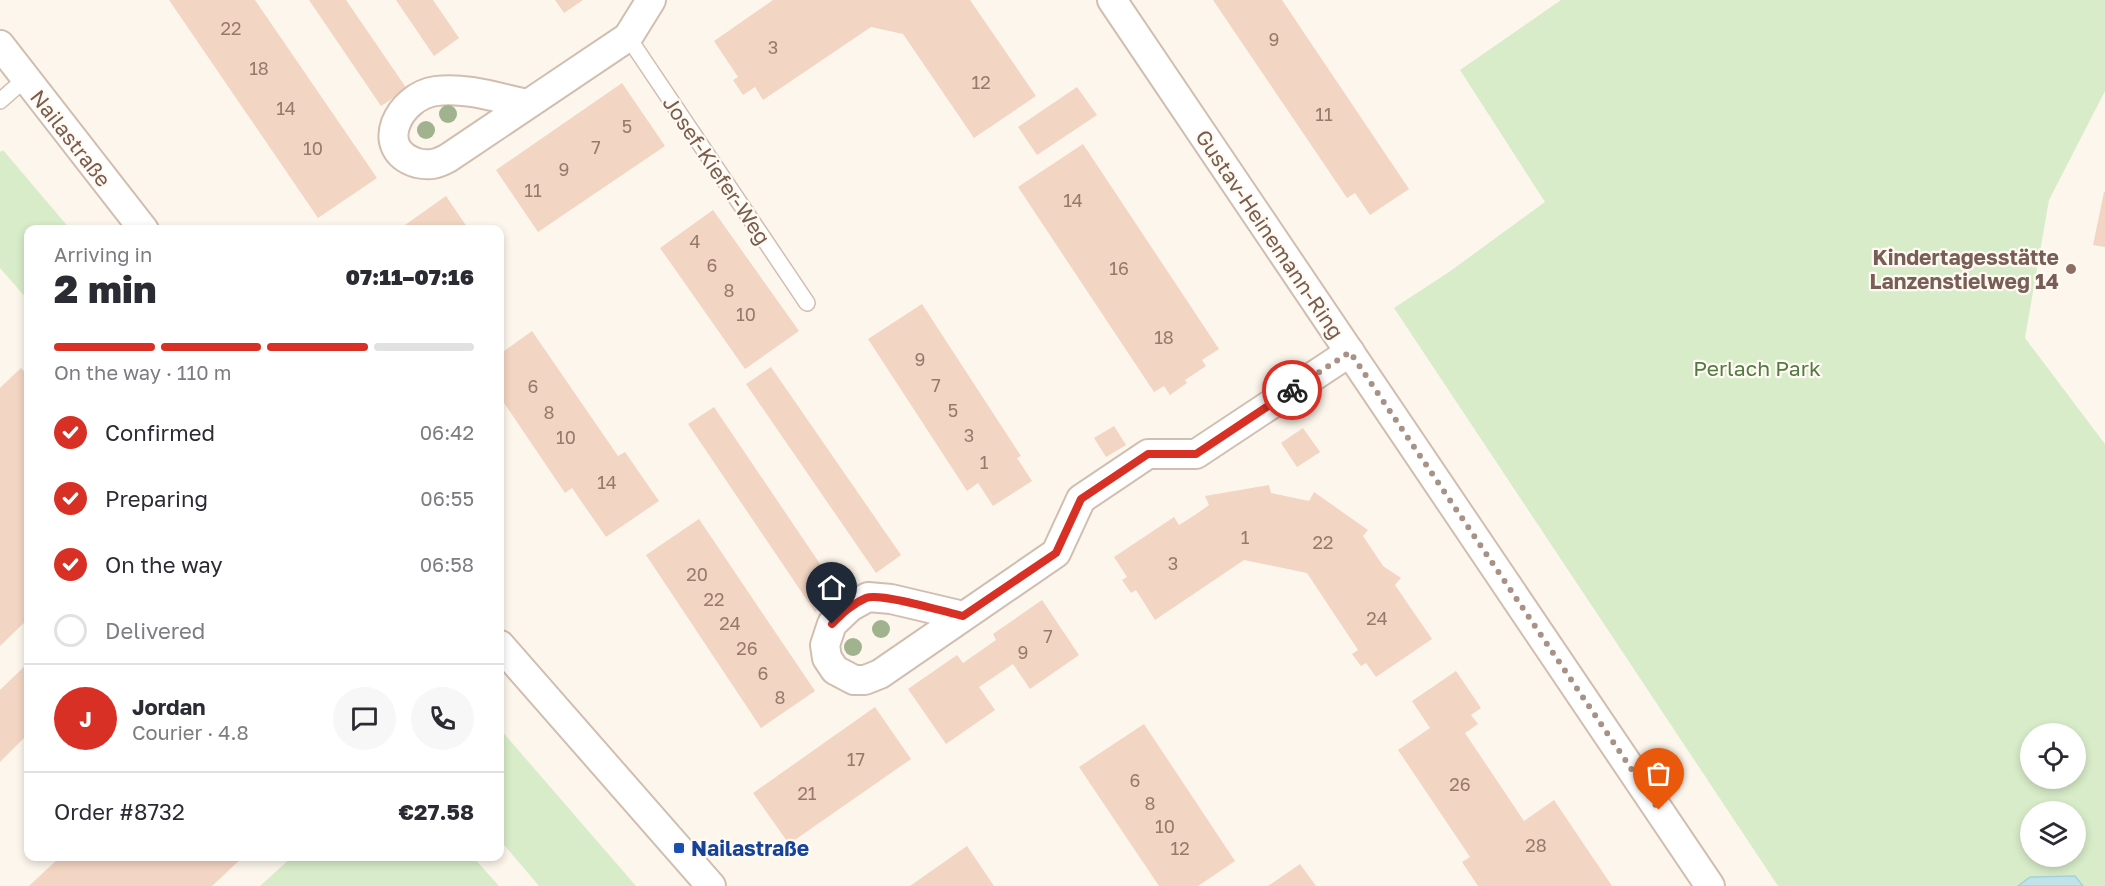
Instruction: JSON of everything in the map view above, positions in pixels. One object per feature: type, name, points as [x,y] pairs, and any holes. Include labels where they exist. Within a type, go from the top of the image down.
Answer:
[{"type":"street","points":[[527,104],[628,37],[651,0]]},
{"type":"street","name":"Gustav-Heinemann-Ring","points":[[1112,0],[1710,886]]},
{"type":"street","name":"Nailastraße","points":[[0,45],[140,225]]},
{"type":"street","points":[[963,616],[1056,553],[1081,499],[1148,454],[1196,454],[1350,352]]},
{"type":"street","points":[[504,650],[711,886]]},
{"type":"lane","name":"Josef-Kiefer-Weg","points":[[628,37],[807,303]]},
{"type":"lane","points":[[0,100],[25,78]]},
{"type":"green space","name":"Perlach Park","points":[[1561,0],[2105,0],[2105,91],[2049,200],[2025,338],[2105,444],[2105,886],[1778,886],[1394,308],[1449,272],[1545,202],[1460,70]]},
{"type":"green space","points":[[3,150],[67,225],[24,225],[24,295],[0,268],[0,152]]},
{"type":"green space","points":[[504,734],[636,886],[539,886],[504,845]]},
{"type":"green space","points":[[288,861],[477,861],[499,886],[260,886]]},
{"type":"water","points":[[2075,876],[2083,886],[2018,886],[2030,877]]},
{"type":"building","points":[[169,0],[255,0],[377,178],[318,218]]},
{"type":"building","points":[[309,0],[346,0],[407,89],[381,106]]},
{"type":"building","points":[[396,0],[433,0],[459,38],[434,56]]},
{"type":"building","points":[[555,0],[583,0],[564,13]]},
{"type":"building","points":[[773,0],[970,0],[1036,96],[974,138],[903,34],[871,27],[763,100],[755,87],[743,95],[733,80],[738,77],[714,41]]},
{"type":"building","points":[[1213,0],[1282,0],[1409,189],[1370,215],[1355,193],[1347,198]]},
{"type":"building","points":[[622,83],[665,146],[538,232],[496,170]]},
{"type":"building","points":[[1077,87],[1097,115],[1037,155],[1018,127]]},
{"type":"building","points":[[1083,144],[1219,349],[1202,360],[1206,366],[1185,380],[1187,383],[1170,395],[1164,386],[1154,392],[1018,187]]},
{"type":"building","points":[[2105,192],[2105,247],[2093,245]]},
{"type":"building","points":[[446,196],[466,225],[405,225]]},
{"type":"building","points":[[713,210],[799,331],[745,369],[660,248]]},
{"type":"building","points":[[922,304],[1021,456],[1017,458],[1032,481],[993,506],[978,483],[967,491],[868,339]]},
{"type":"building","points":[[532,331],[618,456],[625,452],[659,501],[606,537],[572,488],[565,493],[504,403],[504,351]]},
{"type":"building","points":[[771,367],[901,555],[876,573],[746,384]]},
{"type":"building","points":[[21,368],[24,371],[24,623],[0,646],[0,388]]},
{"type":"building","points":[[714,407],[841,595],[815,612],[688,424]]},
{"type":"building","points":[[1114,426],[1126,445],[1106,457],[1094,438]]},
{"type":"building","points":[[1303,428],[1320,452],[1297,467],[1281,443]]},
{"type":"building","points":[[1269,485],[1271,493],[1309,501],[1314,492],[1368,530],[1363,536],[1383,566],[1401,578],[1395,585],[1432,639],[1376,677],[1366,663],[1361,666],[1352,654],[1358,650],[1307,573],[1244,560],[1155,620],[1136,590],[1131,593],[1122,580],[1127,577],[1114,557],[1174,517],[1179,525],[1195,515],[1209,505],[1205,496]]},
{"type":"building","points":[[699,519],[815,691],[761,728],[646,555]]},
{"type":"building","points":[[1042,600],[1079,655],[1030,689],[1013,664],[979,687],[995,710],[946,744],[908,689],[957,655],[963,663],[996,640],[993,634]]},
{"type":"building","points":[[24,667],[24,738],[0,762],[0,690]]},
{"type":"building","points":[[1456,671],[1481,708],[1471,715],[1478,724],[1465,733],[1524,821],[1554,800],[1612,886],[1478,886],[1462,862],[1470,857],[1398,750],[1430,728],[1412,701]]},
{"type":"building","points":[[875,707],[911,759],[789,844],[753,793]]},
{"type":"building","points":[[1144,724],[1235,861],[1198,886],[1159,886],[1079,767]]},
{"type":"building","points":[[967,846],[994,886],[910,886]]},
{"type":"building","points":[[56,861],[239,861],[212,886],[29,886]]},
{"type":"building","points":[[1300,864],[1316,886],[1268,886]]},
{"type":"way so far","points":[[1292,390],[1350,352],[1659,810]]},
{"type":"place","name":"Kindertagesstätte Lanzenstielweg 14","points":[[2071,269]]},
{"type":"place","name":"Nailastraße","points":[[679,848]]},
{"type":"route","points":[[832,624],[850,607],[868,597],[891,599],[963,616],[1056,553],[1081,499],[1148,454],[1196,454],[1292,390]]}]
